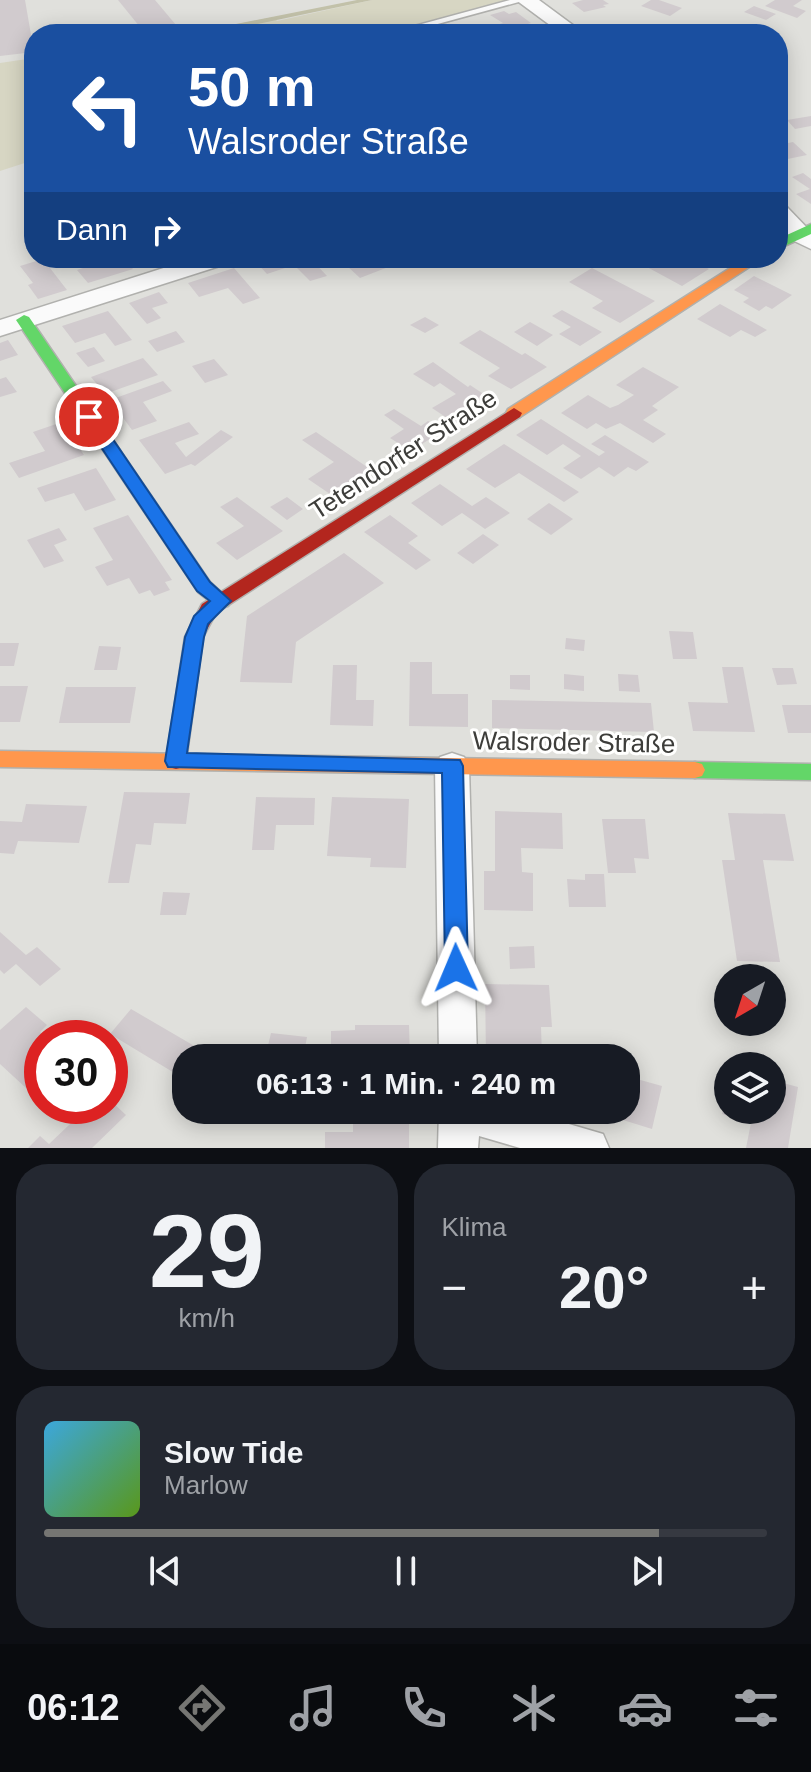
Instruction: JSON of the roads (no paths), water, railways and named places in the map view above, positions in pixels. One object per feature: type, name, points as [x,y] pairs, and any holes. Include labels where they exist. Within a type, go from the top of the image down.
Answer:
[{"type":"street","points":[[530,1],[561,24]]},
{"type":"street","points":[[188,268],[12,324],[204,587],[222,601]]},
{"type":"street","name":"Tetendorfer Straße","points":[[176,761],[194,637],[200,621],[222,601],[740,268]]},
{"type":"street","name":"Walsroder Straße","points":[[0,759],[811,772]]},
{"type":"street","points":[[452,766],[458,1044]]},
{"type":"street","points":[[464,1124],[589,1148]]},
{"type":"lane","points":[[432,24],[530,1]]}]
